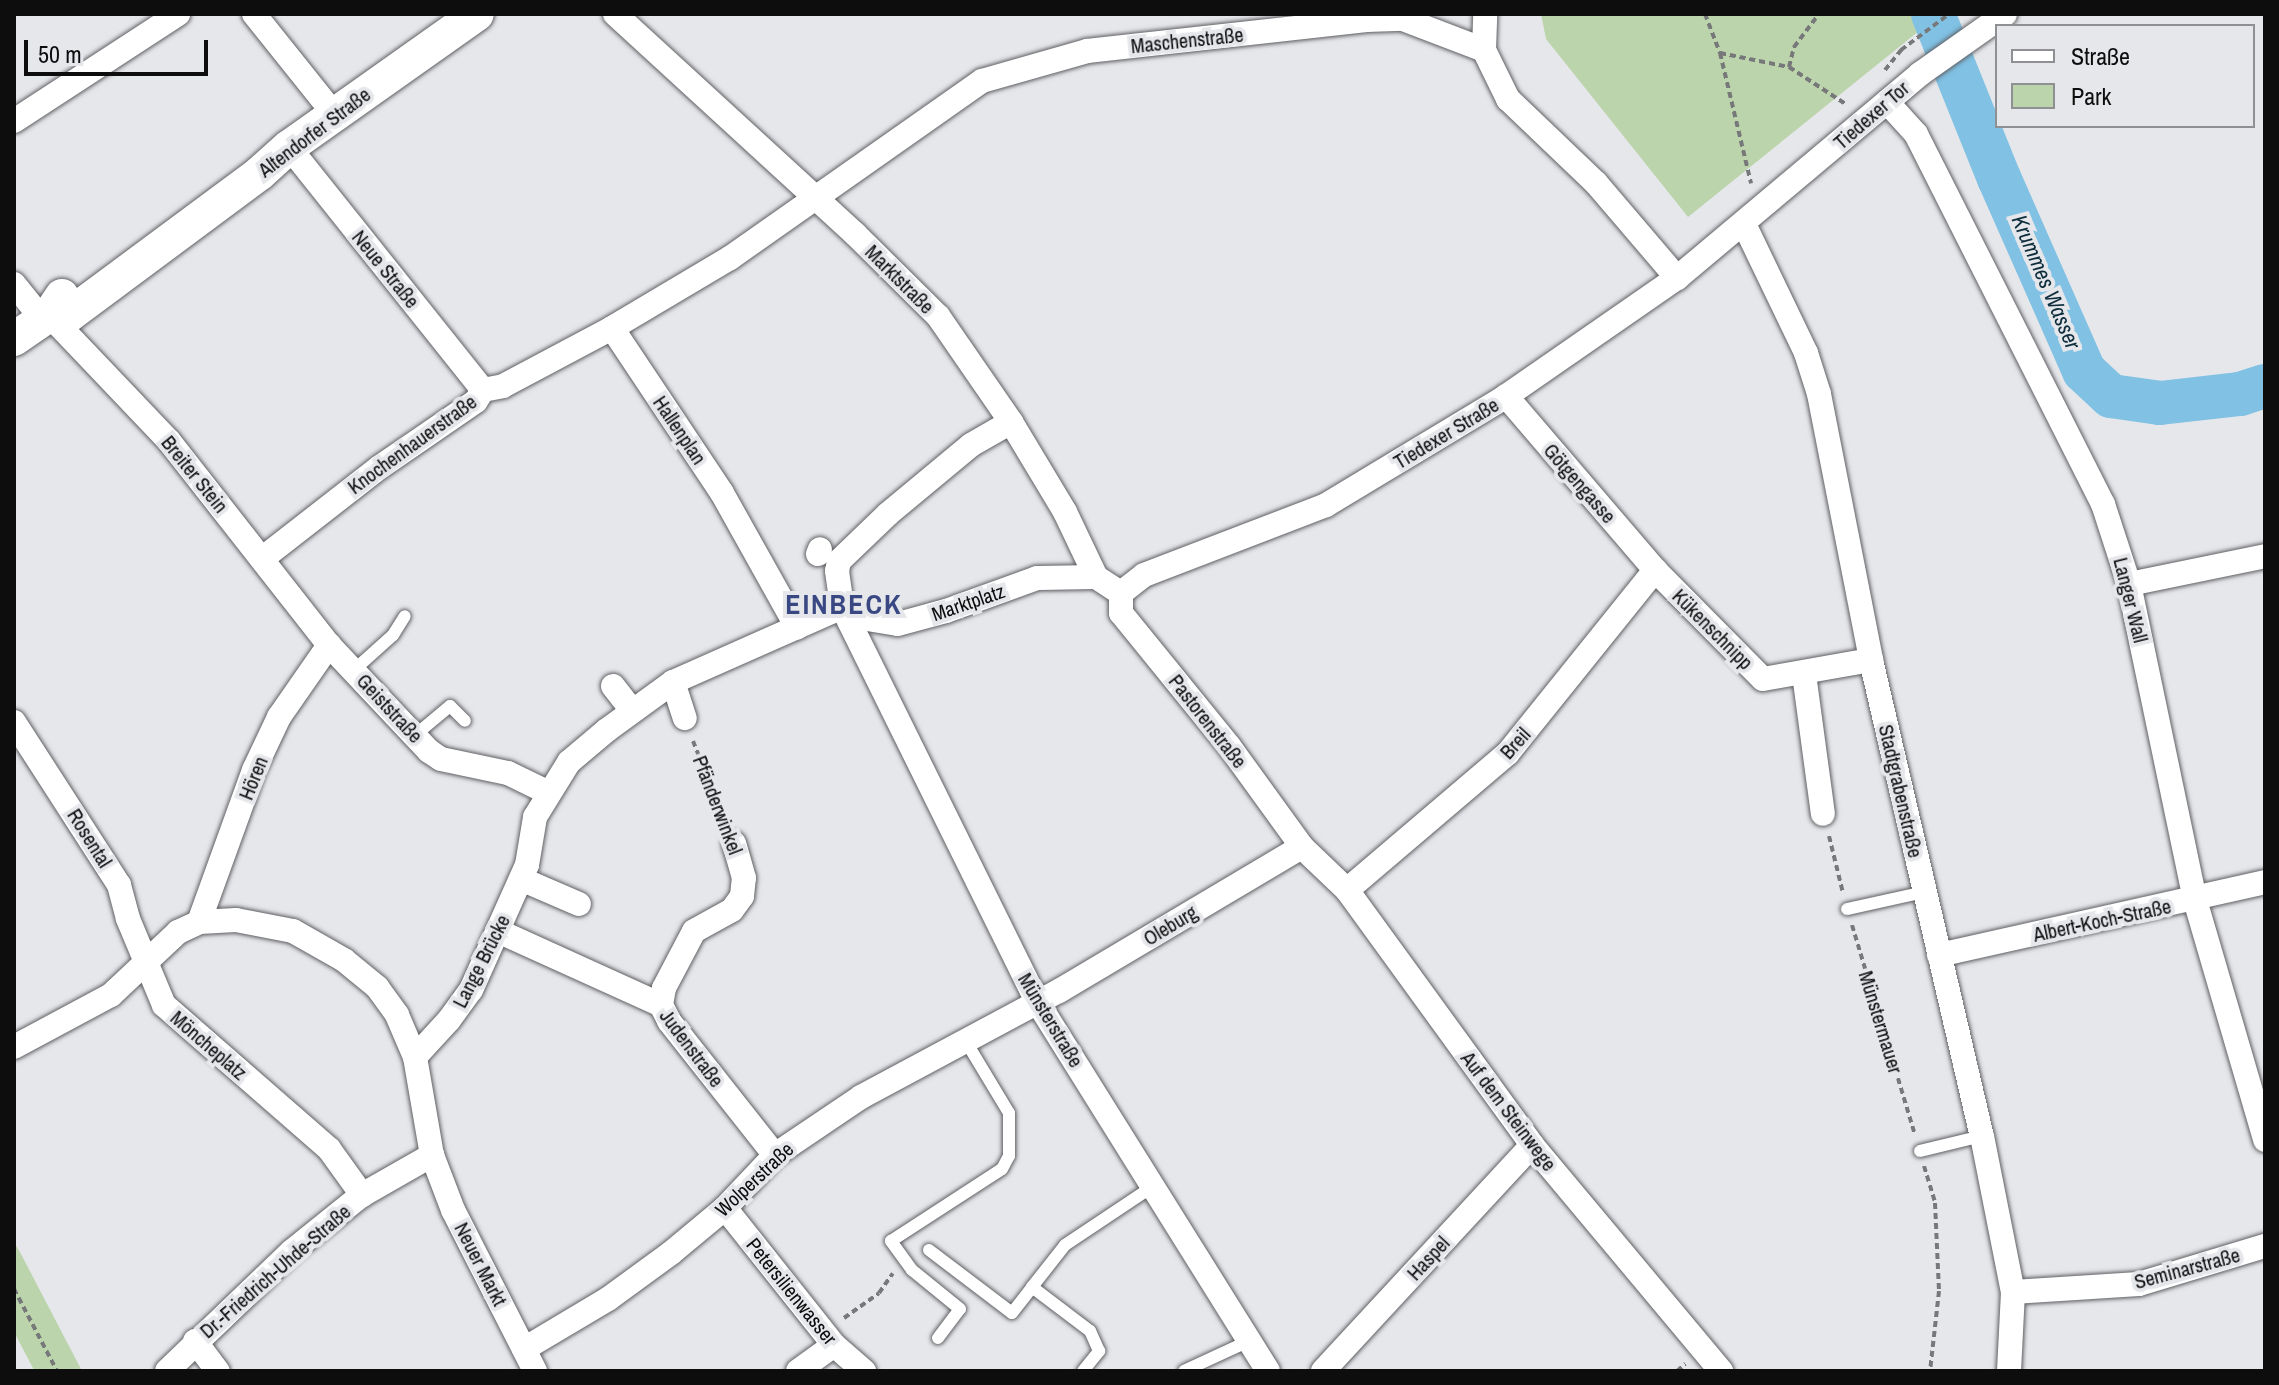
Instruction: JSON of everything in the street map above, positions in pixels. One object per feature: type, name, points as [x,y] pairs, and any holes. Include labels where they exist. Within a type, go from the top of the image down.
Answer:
[{"type":"main road","name":"Altendorfer Straße","points":[[14,339],[45,317],[69,315],[260,173],[289,147],[477,14]]},
{"type":"street","points":[[254,14],[334,114]]},
{"type":"street","name":"Marktstraße","points":[[615,14],[938,316],[1011,422],[1065,512],[1096,577]]},
{"type":"street","points":[[1485,14],[1484,50],[1508,99],[1596,183],[1677,278]]},
{"type":"street","name":"Tiedexer Tor","points":[[1751,217],[1920,74],[2005,14]]},
{"type":"street","points":[[14,121],[164,17]]},
{"type":"street","name":"Maschenstraße","points":[[816,199],[982,81],[1087,51],[1366,20],[1403,19],[1484,50]]},
{"type":"street","name":"Langer Wall","points":[[1887,102],[1916,134],[2103,504],[2129,584],[2195,900],[2265,1140]]},
{"type":"street","name":"Neue Straße","points":[[289,147],[483,390]]},
{"type":"street","points":[[612,328],[730,258],[816,199]]},
{"type":"street","name":"Tiedexer Straße","points":[[1121,593],[1144,575],[1326,505],[1506,396],[1677,278],[1751,217]]},
{"type":"street","name":"Stadtgrabenstraße","points":[[1751,217],[1806,353],[1819,394],[1871,660],[1982,1136],[2013,1292],[2009,1371]]},
{"type":"street","name":"Breiter Stein","points":[[14,284],[169,441],[329,645]]},
{"type":"street","name":"Knochenhauerstraße","points":[[263,558],[380,467],[476,401],[483,390],[503,386],[612,328]]},
{"type":"street","name":"Hallenplan","points":[[612,328],[722,493],[797,627]]},
{"type":"street","name":"Götgengasse","points":[[1506,396],[1655,570]]},
{"type":"street","points":[[547,792],[569,762],[632,710],[673,682],[842,607],[837,571],[824,555],[971,445],[1011,422]]},
{"type":"street","points":[[2129,584],[2265,556]]},
{"type":"street","name":"Kükenschnipp","points":[[1655,570],[1763,679],[1871,660]]},
{"type":"street","name":"Breil","points":[[1347,890],[1508,753],[1655,570]]},
{"type":"street","points":[[1096,577],[1121,593]]},
{"type":"street","name":"Marktplatz","points":[[842,607],[861,618],[898,624],[946,611],[1037,578],[1096,577]]},
{"type":"street","name":"Pastorenstraße","points":[[1121,593],[1121,613],[1229,746],[1302,847]]},
{"type":"street","name":"Münsterstraße","points":[[842,607],[866,651],[966,864],[1038,1003],[1155,1185],[1268,1371]]},
{"type":"street","name":"Geiststraße","points":[[329,645],[414,736],[441,759],[508,773],[547,792]]},
{"type":"street","name":"Hören","points":[[199,922],[254,770],[279,717],[329,645]]},
{"type":"street","points":[[1804,674],[1823,814]]},
{"type":"street","points":[[673,682],[685,718]]},
{"type":"street","points":[[613,686],[632,710]]},
{"type":"street","name":"Rosental","points":[[14,722],[119,885],[145,963]]},
{"type":"street","name":"Lange Brücke","points":[[415,1057],[471,990],[521,879],[530,854],[535,817],[547,792]]},
{"type":"street","name":"Pfänderwinkel","points":[[661,1005],[664,988],[694,931],[732,910],[742,896],[744,878],[734,843]]},
{"type":"street","name":"Auf dem Steinwege","points":[[1302,847],[1347,890],[1532,1145],[1721,1371]]},
{"type":"street","name":"Oleburg","points":[[1038,1003],[1302,847]]},
{"type":"street","points":[[521,879],[579,904]]},
{"type":"street","name":"Albert-Koch-Straße","points":[[1939,955],[2265,882]]},
{"type":"street","points":[[14,1047],[111,995],[178,932],[199,922],[236,920],[293,931],[344,960],[384,997],[397,1015],[415,1057],[432,1155]]},
{"type":"street","name":"Judenstraße","points":[[498,931],[661,1005],[669,1021],[775,1155]]},
{"type":"street","name":"Möncheplatz","points":[[145,963],[164,1005],[329,1149],[362,1195]]},
{"type":"street","name":"Wolperstraße","points":[[524,1349],[608,1299],[725,1208],[775,1155],[861,1097],[1038,1003]]},
{"type":"street","name":"Haspel","points":[[1323,1371],[1532,1145]]},
{"type":"street","name":"Dr.-Friedrich-Uhde-Straße","points":[[167,1371],[292,1251],[362,1195],[432,1155]]},
{"type":"street","name":"Neuer Markt","points":[[432,1155],[453,1210],[535,1371]]},
{"type":"street","name":"Petersilienwasser","points":[[725,1208],[830,1339],[864,1371]]},
{"type":"street","name":"Seminarstraße","points":[[2013,1292],[2139,1284],[2265,1246]]},
{"type":"street","points":[[798,1371],[830,1339]]},
{"type":"street","points":[[195,1341],[218,1371]]},
{"type":"lane","points":[[354,670],[393,635],[405,616]]},
{"type":"lane","points":[[414,736],[450,706],[465,721]]},
{"type":"lane","points":[[1847,909],[1924,892]]},
{"type":"lane","points":[[938,1338],[960,1309],[900,1256],[891,1241],[1002,1169],[1009,1156],[1009,1113],[965,1040]]},
{"type":"lane","points":[[1920,1151],[1982,1136]]},
{"type":"lane","points":[[929,1250],[1012,1313],[1065,1245],[1155,1185]]},
{"type":"lane","points":[[1032,1287],[1090,1331],[1099,1351],[1083,1371]]},
{"type":"lane","points":[[1184,1371],[1249,1341]]},
{"type":"path","points":[[1705,14],[1720,53],[1751,217]]},
{"type":"path","points":[[1789,67],[1794,47],[1819,14]]},
{"type":"path","points":[[1901,50],[1949,14]]},
{"type":"path","points":[[1720,53],[1789,67],[1849,106]]},
{"type":"path","name":"Pfänderwinkel","points":[[685,718],[734,843]]},
{"type":"path","name":"Münstermauer","points":[[1823,814],[1847,909],[1935,1203],[1939,1291],[1930,1371]]},
{"type":"path","points":[[830,1339],[879,1293],[891,1278],[900,1256]]},
{"type":"path","points":[[14,1289],[57,1371]]},
{"type":"green space","points":[[1541,14],[1940,14],[1688,217],[1546,39]]},
{"type":"green space","points":[[14,1242],[82,1371],[34,1370],[14,1332]]},
{"type":"waterway","name":"Krummes Wasser","points":[[1933,14],[1999,178],[2084,371],[2111,396],[2160,403],[2240,394],[2265,386]]},
{"type":"district","name":"EINBECK","points":[[844,604]]}]
